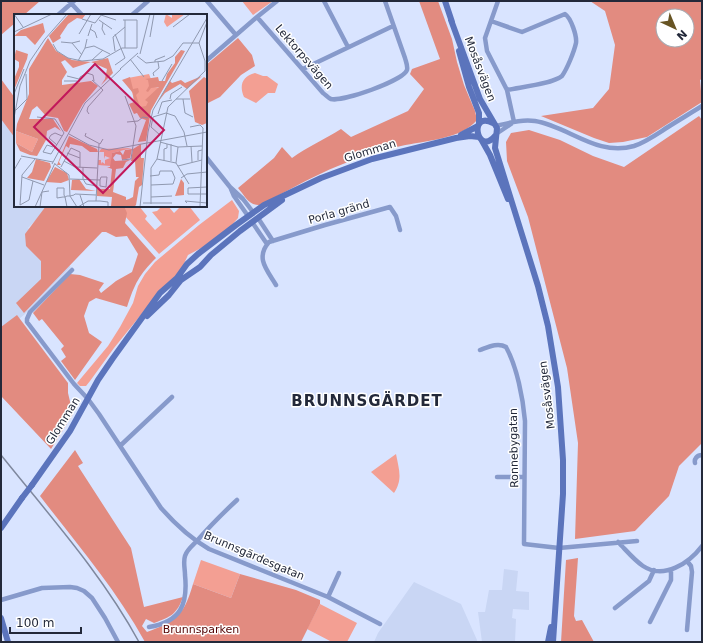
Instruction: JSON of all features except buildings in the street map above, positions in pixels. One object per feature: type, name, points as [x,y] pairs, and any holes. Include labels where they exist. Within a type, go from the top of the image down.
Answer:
[{"type":"street","points":[[133,14],[148,1]]},
{"type":"street","points":[[207,1],[236,34]]},
{"type":"street","points":[[207,60],[236,34],[277,1]]},
{"type":"street","points":[[324,1],[348,47]]},
{"type":"street","name":"Lektorpsvägen","points":[[257,17],[323,93],[332,99],[371,90],[404,74],[408,68],[385,1]]},
{"type":"street","name":"Mosåsvägen","points":[[445,1],[480,99],[495,124]]},
{"type":"street","points":[[498,1],[485,44],[486,51],[507,90],[514,122]]},
{"type":"street","points":[[59,14],[72,2],[81,14]]},
{"type":"street","points":[[491,21],[522,32],[565,14],[571,21],[576,42],[560,78],[544,83],[507,90]]},
{"type":"street","name":"Mosåsvägen","points":[[451,20],[467,82],[479,113],[478,125]]},
{"type":"street","points":[[303,69],[393,26]]},
{"type":"street","points":[[514,122],[496,135],[492,140],[488,141],[480,138],[477,131],[478,125],[486,121],[495,124],[527,120],[536,121],[550,125],[583,140],[603,147],[617,148],[632,146],[642,142],[702,106]]},
{"type":"street","points":[[495,124],[496,135]]},
{"type":"street","name":"Glomman","points":[[456,138],[478,125]]},
{"type":"street","name":"Mosåsvägen","points":[[496,135],[495,148],[502,177],[538,286],[548,326],[558,387],[563,460],[563,494],[553,642]]},
{"type":"street","name":"Glomman","points":[[1,528],[62,443],[98,380],[126,340],[160,293],[177,278],[190,260],[250,214],[321,178],[372,159],[443,141],[470,136],[480,138]]},
{"type":"street","name":"Mosåsvägen","points":[[480,138],[502,177]]},
{"type":"street","points":[[207,158],[230,187],[234,196],[255,220],[270,242],[262,254],[262,262],[276,285]]},
{"type":"street","name":"Glomman","points":[[139,324],[181,280],[197,270],[211,255],[293,192]]},
{"type":"street","name":"Porla gränd","points":[[270,242],[390,207],[396,216],[400,230]]},
{"type":"street","name":"Brunnsgärdesgatan","points":[[72,270],[30,312],[27,322],[74,384],[88,399],[121,445],[161,508],[179,528],[196,542],[209,549],[328,597],[380,624]]},
{"type":"street","name":"Ronnebygatan","points":[[480,350],[497,345],[506,347],[509,352],[517,379],[524,408],[524,544],[559,548]]},
{"type":"street","points":[[121,445],[172,397]]},
{"type":"street","points":[[695,463],[697,456],[702,455]]},
{"type":"street","points":[[497,477],[524,477]]},
{"type":"street","points":[[149,627],[157,626],[171,620],[183,607],[187,592],[184,563],[185,557],[206,530],[237,500]]},
{"type":"street","points":[[559,548],[637,541]]},
{"type":"street","points":[[618,542],[642,566],[654,570],[666,571],[671,570],[687,561],[702,546]]},
{"type":"street","points":[[687,561],[691,566],[692,572],[687,630]]},
{"type":"street","points":[[615,608],[649,581],[654,570]]},
{"type":"street","points":[[650,622],[671,580],[671,570]]},
{"type":"street","points":[[328,597],[339,573]]},
{"type":"street","points":[[1,600],[42,588],[77,588],[84,591],[92,598],[118,642]]},
{"type":"street","name":"Mosåsvägen","points":[[548,642],[555,604]]},
{"type":"street","points":[[1,618],[8,642]]},
{"type":"shaded area","points":[[242,1],[273,1],[253,15]]},
{"type":"shaded area","points":[[255,73],[267,76],[278,84],[275,93],[268,93],[256,103],[244,97],[242,89],[244,79]]},
{"type":"shaded area","points":[[1,106],[14,123],[14,207],[49,207],[28,228],[71,267],[25,314],[1,334]]},
{"type":"shaded area","points":[[232,200],[239,211],[238,218],[230,227],[203,247],[188,255],[179,274],[161,290],[114,348],[86,386],[80,386],[77,383],[108,346],[120,327],[133,303],[138,286],[145,274],[155,262],[199,225]]},
{"type":"shaded area","points":[[117,207],[140,207],[147,216],[145,219],[155,230],[162,224],[152,212],[157,211],[161,207],[169,207],[174,213],[180,207],[190,207],[200,220],[159,254]]},
{"type":"shaded area","points":[[396,454],[399,470],[399,483],[394,493],[371,472]]},
{"type":"shaded area","points":[[201,560],[240,574],[231,598],[193,584]]},
{"type":"shaded area","points":[[504,569],[518,571],[516,591],[529,592],[529,610],[513,609],[512,618],[516,619],[515,642],[482,642],[478,612],[485,612],[489,590],[502,590]]},
{"type":"shaded area","points":[[414,582],[461,604],[477,642],[374,642],[378,633]]},
{"type":"shaded area","points":[[320,604],[357,623],[347,642],[332,642],[307,629]]},
{"type":"green space","points":[[1,1],[40,1],[25,14],[14,14],[14,24],[1,35]]},
{"type":"green space","points":[[419,1],[438,1],[452,39],[464,85],[475,111],[477,120],[462,131],[452,135],[431,141],[391,148],[349,161],[260,205],[250,202],[238,188],[274,158],[282,147],[292,158],[341,129],[351,137],[408,111],[424,89],[410,74],[412,69],[440,59]]},
{"type":"green space","points":[[590,1],[702,1],[702,79],[700,80],[702,102],[647,137],[623,142],[609,143],[541,116],[593,108],[609,89],[615,45],[605,11]]},
{"type":"green space","points":[[238,38],[252,55],[255,66],[241,75],[220,97],[207,104],[207,64]]},
{"type":"green space","points":[[1,79],[14,97],[14,137],[1,119]]},
{"type":"green space","points":[[699,116],[702,120],[702,443],[679,466],[669,496],[635,531],[575,539],[578,443],[567,368],[528,217],[507,161],[506,142],[511,133],[529,130],[560,140],[593,156],[624,167]]},
{"type":"green space","points":[[45,207],[124,207],[127,213],[125,223],[156,258],[145,269],[138,280],[127,307],[96,298],[89,302],[84,316],[89,333],[102,342],[75,380],[61,361],[66,357],[61,349],[64,346],[42,319],[39,321],[33,313],[70,274],[80,275],[104,283],[99,290],[101,293],[116,281],[132,272],[138,254],[127,236],[116,237],[106,232],[102,232],[24,313],[16,303],[41,279],[41,261],[26,246],[25,234]]},
{"type":"green space","points":[[17,315],[68,383],[68,393],[73,414],[51,449],[1,396],[1,327]]},
{"type":"green space","name":"Brunnsparken","points":[[75,450],[83,463],[78,466],[131,548],[144,607],[183,597],[176,611],[169,617],[154,623],[146,619],[142,626],[147,632],[166,624],[178,616],[190,595],[193,584],[231,598],[240,574],[296,590],[320,600],[320,604],[301,642],[145,642],[134,622],[109,585],[40,496]]},
{"type":"green space","points":[[578,558],[574,616],[576,621],[582,620],[594,642],[561,642],[566,560]]},
{"type":"railway","points":[[1,455],[92,569],[109,593],[139,642]]},
{"type":"district","name":"BRUNNSGÄRDET","points":[[367,401]]}]
